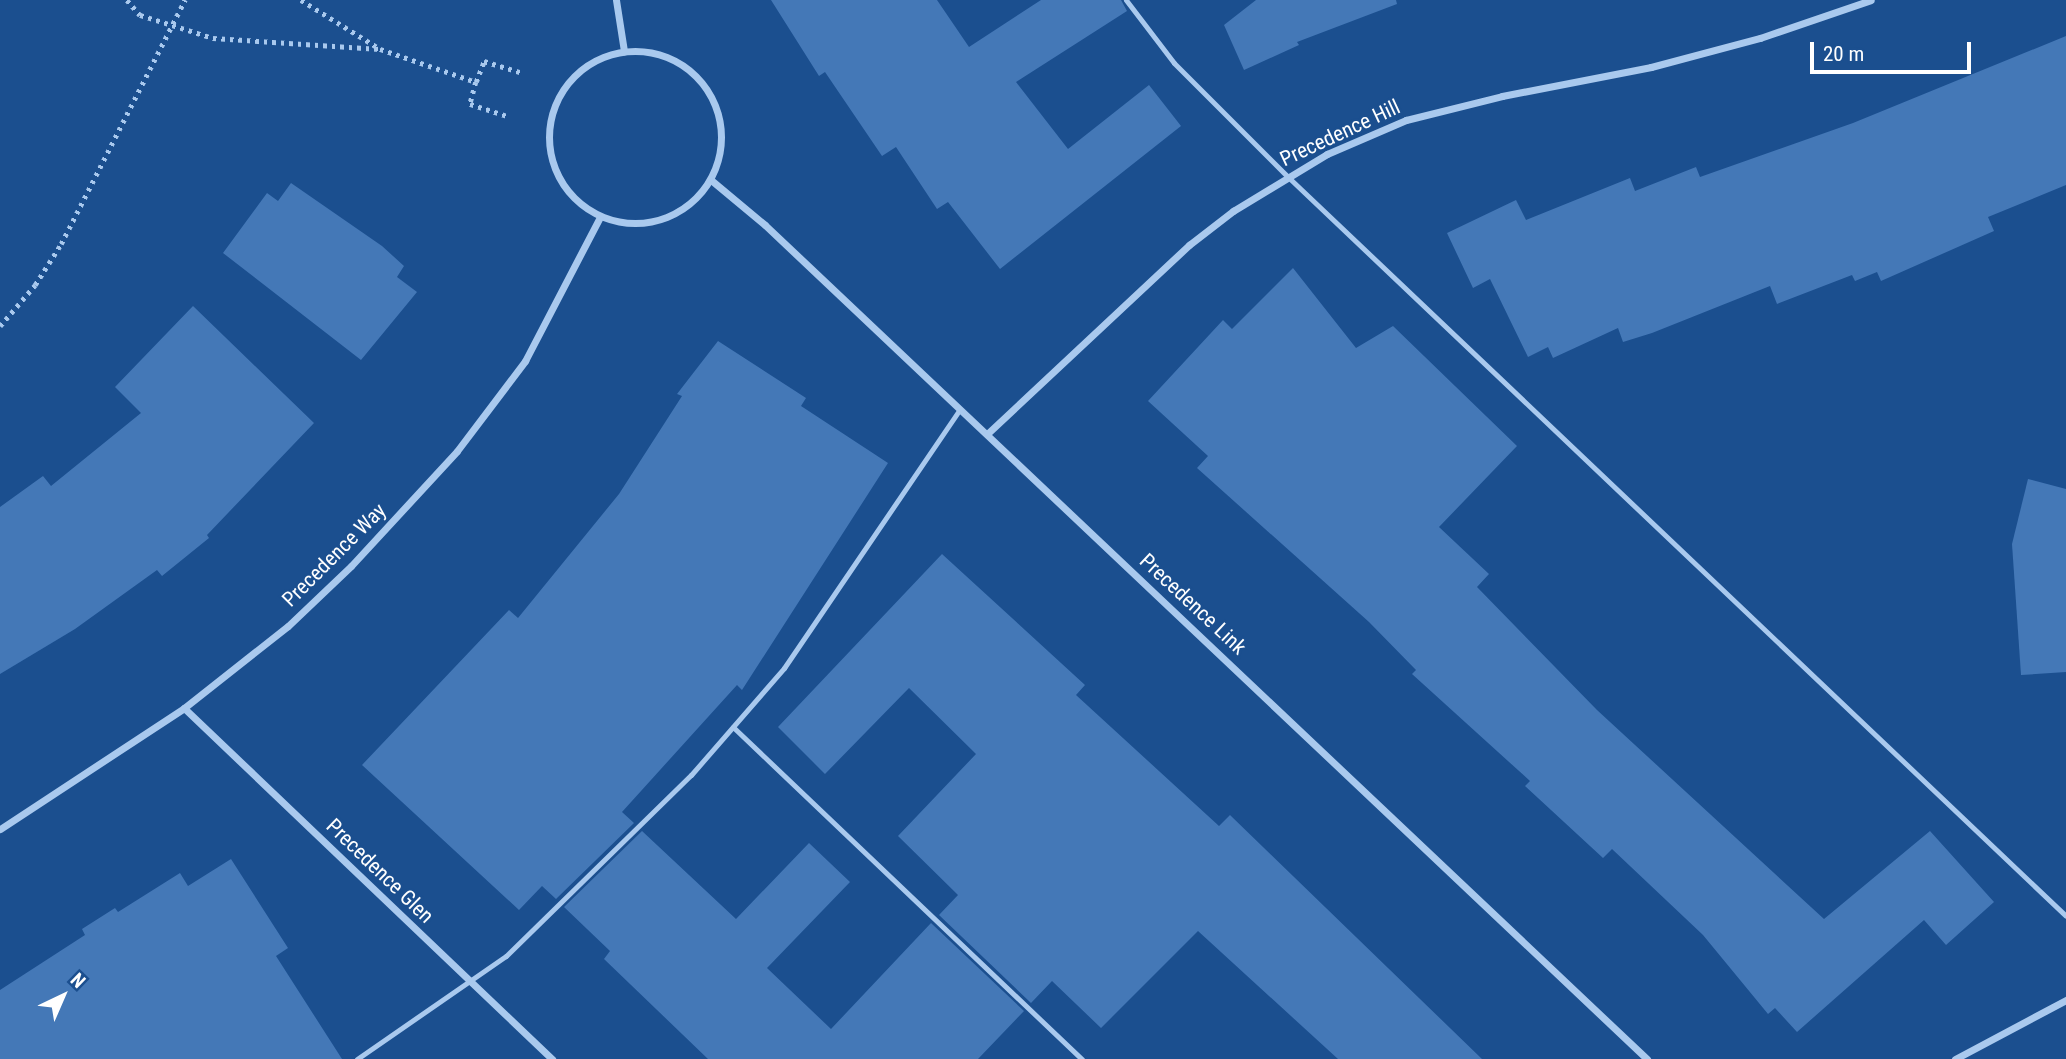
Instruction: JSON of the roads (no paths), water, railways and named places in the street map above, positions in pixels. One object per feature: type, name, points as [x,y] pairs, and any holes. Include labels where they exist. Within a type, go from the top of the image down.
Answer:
[{"type":"street","points":[[616,0],[624,51]]},
{"type":"street","name":"Precedence Hill","points":[[987,434],[1189,245],[1287,176],[1406,120],[1502,96],[1651,67],[1760,38],[1871,0]]},
{"type":"street","points":[[624,51],[651,52],[677,61],[699,78],[714,101],[722,127],[721,155],[711,180],[696,200],[674,215],[650,223],[625,223],[600,217],[576,201],[559,179],[550,152],[549,124],[558,98],[574,75],[597,59],[624,51]]},
{"type":"street","name":"Precedence Link","points":[[711,180],[765,225],[960,408],[1647,1059]]},
{"type":"street","name":"Precedence Way","points":[[0,830],[184,708],[288,626],[457,451],[525,361],[600,217]]},
{"type":"street","name":"Precedence Glen","points":[[184,708],[552,1059]]},
{"type":"street","points":[[1955,1059],[2066,1000]]},
{"type":"lane","points":[[1126,0],[1174,63],[1287,176],[2066,916]]},
{"type":"lane","points":[[357,1059],[472,983],[586,879],[733,727],[784,668],[960,408]]},
{"type":"lane","points":[[733,727],[1082,1059]]}]
